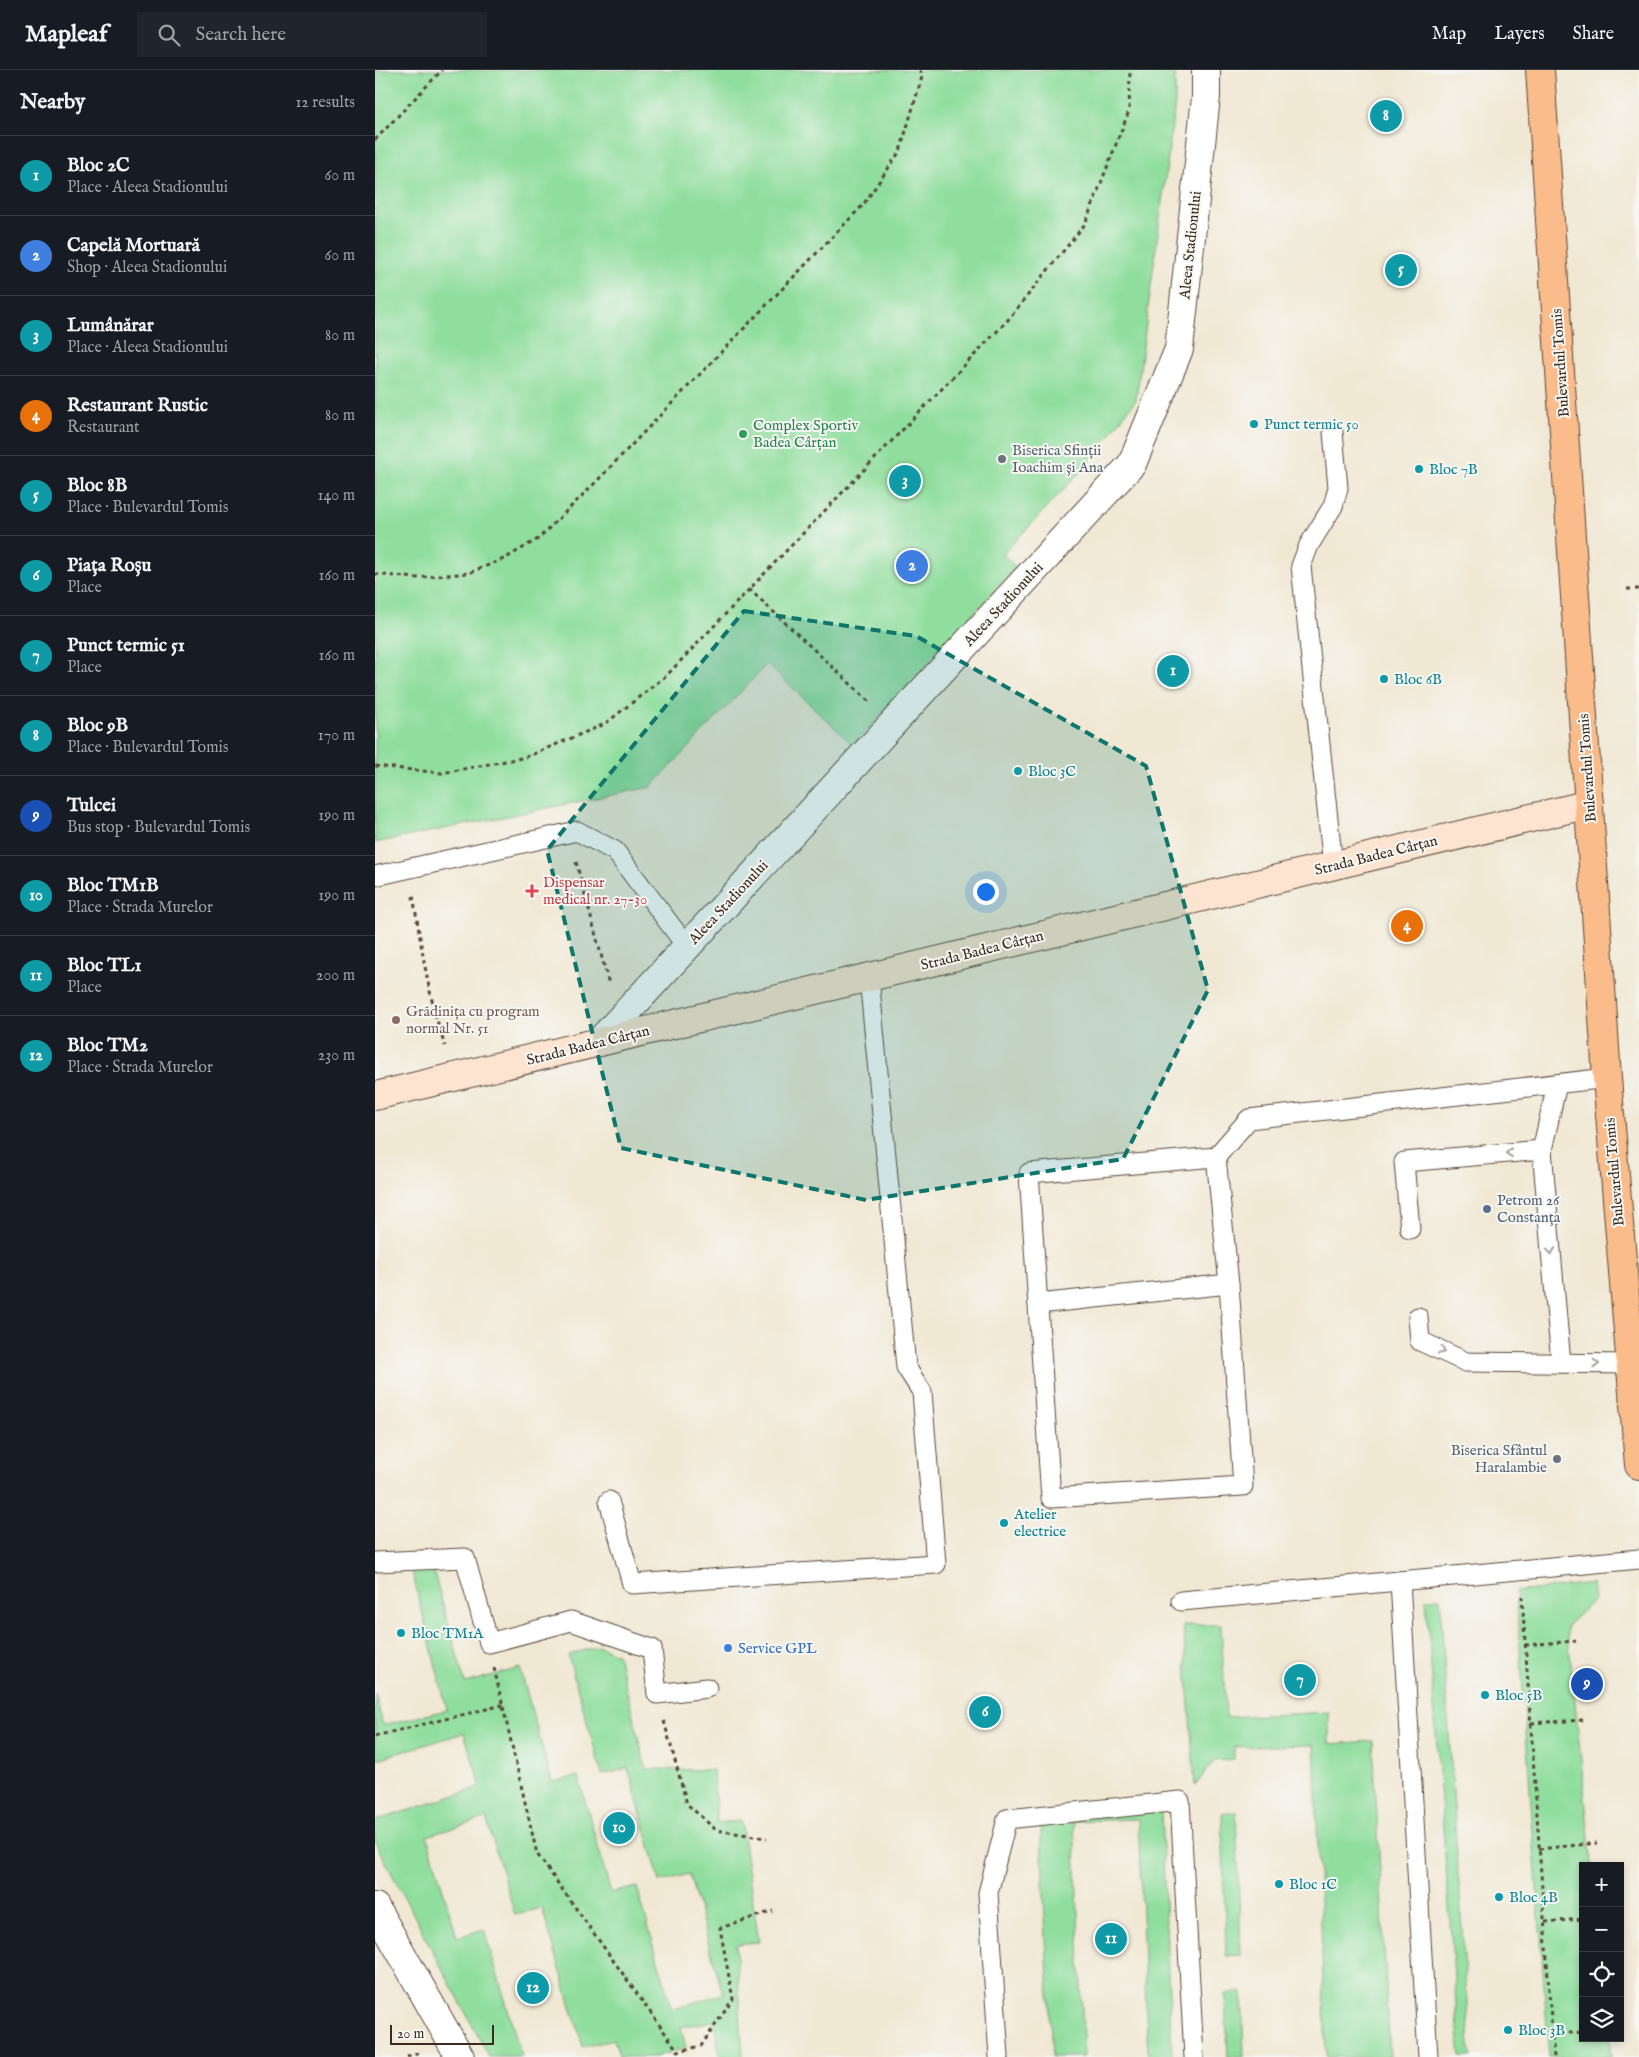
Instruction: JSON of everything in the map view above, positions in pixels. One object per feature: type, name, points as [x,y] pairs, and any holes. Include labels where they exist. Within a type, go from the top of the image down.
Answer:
[{"type":"main road","name":"Bulevardul Tomis","points":[[1541,70],[1607,1078],[1639,1463]]},
{"type":"street","name":"Aleea Stadionului","points":[[599,1042],[1132,464],[1179,349],[1206,97],[1206,70]]},
{"type":"street","name":"Strada Badea Cârțan","points":[[375,1096],[1589,804]]},
{"type":"street","points":[[375,1907],[460,2057]]},
{"type":"lane","points":[[1333,432],[1338,488],[1333,506],[1309,545],[1301,566],[1333,866]]},
{"type":"lane","points":[[375,876],[577,830],[615,851],[687,947]]},
{"type":"lane","points":[[609,1500],[631,1584],[936,1564],[922,1392],[906,1367],[869,977]]},
{"type":"lane","points":[[1216,1157],[1229,1284],[1243,1486],[1051,1498],[1029,1173],[1216,1157],[1249,1119],[1607,1078]]},
{"type":"lane","points":[[1557,1084],[1542,1150],[1561,1364]]},
{"type":"lane","points":[[1410,1228],[1404,1162],[1542,1150]]},
{"type":"lane","points":[[1038,1304],[1229,1284]]},
{"type":"lane","points":[[1417,1317],[1420,1341],[1466,1362],[1631,1364]]},
{"type":"lane","points":[[375,1562],[465,1558],[489,1643],[571,1622],[652,1649],[657,1694],[707,1688]]},
{"type":"lane","points":[[1181,1601],[1639,1559]]},
{"type":"lane","points":[[1400,1581],[1428,2057]]},
{"type":"lane","points":[[999,2057],[987,1893],[1007,1819],[1180,1801],[1194,2057]]},
{"type":"path","points":[[375,140],[442,70]]},
{"type":"path","points":[[375,574],[416,578],[469,573],[506,558],[538,539],[594,484],[863,205],[900,151],[922,77],[920,70]]},
{"type":"path","points":[[375,766],[443,773],[526,757],[605,724],[667,675],[1007,321],[1085,224],[1129,111],[1130,70]]},
{"type":"path","points":[[1627,589],[1639,588]]},
{"type":"path","points":[[749,589],[893,724]]},
{"type":"path","points":[[569,832],[611,992]]},
{"type":"path","points":[[408,869],[427,984],[445,1047]]},
{"type":"path","points":[[1520,1570],[1554,2057]]},
{"type":"path","points":[[1525,1645],[1576,1641]]},
{"type":"path","points":[[489,1643],[537,1854],[678,2050],[701,2046],[733,1999],[720,1928],[773,1911]]},
{"type":"path","points":[[657,1694],[687,1804],[716,1830],[767,1838]]},
{"type":"path","points":[[375,1736],[503,1705]]},
{"type":"path","points":[[1531,1723],[1584,1720]]},
{"type":"path","points":[[1539,1849],[1597,1843]]},
{"type":"path","points":[[1545,1922],[1579,1919]]},
{"type":"path","points":[[1552,2034],[1579,2032]]},
{"type":"highlighted area","points":[[744,611],[916,636],[1146,766],[1208,990],[1123,1159],[866,1200],[621,1148],[547,850]]},
{"type":"green space","name":"Complex Sportiv Badea Cârțan","points":[[375,70],[1175,70],[1175,103],[1136,400],[1085,467],[1003,554],[1016,567],[853,745],[767,664],[651,787],[375,843]]},
{"type":"green space","points":[[431,1562],[465,1683],[520,1668],[552,1782],[578,1776],[611,1893],[637,1887],[672,2009],[723,1994],[689,1874],[660,1882],[628,1768],[602,1775],[568,1655],[600,1646],[618,1655],[646,1769],[713,1770],[717,1823],[741,1821],[759,1942],[736,1944],[743,2057],[720,2057],[714,2021],[681,2027],[686,2048],[654,2057],[619,2057],[614,2039],[583,2047],[542,1908],[515,1915],[486,1818],[427,1836],[457,1937],[484,1929],[522,2057],[489,2057],[375,1842],[375,1821],[481,1787],[464,1733],[375,1760],[375,1693],[383,1725],[447,1710],[410,1564]]},
{"type":"green space","points":[[1592,1583],[1594,1600],[1567,1626],[1592,1862],[1579,1862],[1579,2042],[1609,2042],[1611,2057],[1549,2057],[1516,1592]]},
{"type":"green space","points":[[1440,1598],[1471,2057],[1460,2057],[1426,1599]]},
{"type":"green space","points":[[1183,1625],[1221,1625],[1226,1717],[1329,1712],[1329,1744],[1373,1741],[1390,2057],[1326,2057],[1314,1745],[1234,1747],[1234,1759],[1214,1761],[1195,1786]]},
{"type":"green space","points":[[1161,1812],[1172,2057],[1148,2057],[1138,1819],[1074,1821],[1084,2057],[1052,2057],[1040,1818]]},
{"type":"green space","points":[[1236,1812],[1241,1955],[1226,1956],[1222,1814]]},
{"type":"green space","points":[[1242,1991],[1244,2057],[1228,2057],[1225,1994]]},
{"type":"place","name":"Bloc 9B","points":[[1386,116]]},
{"type":"place","name":"Bloc 8B","points":[[1401,270]]},
{"type":"place","name":"Punct termic 50","points":[[1254,424]]},
{"type":"place","name":"Complex Sportiv Badea Cârțan","points":[[743,434]]},
{"type":"place","name":"Biserica Sfinții Ioachim și Ana","points":[[1002,459]]},
{"type":"place","name":"Bloc 7B","points":[[1419,469]]},
{"type":"place","name":"Lumânărar","points":[[905,481]]},
{"type":"place","name":"Capelă Mortuară","points":[[912,566]]},
{"type":"place","name":"Bloc 2C","points":[[1173,671]]},
{"type":"place","name":"Bloc 6B","points":[[1384,679]]},
{"type":"place","name":"Bloc 3C","points":[[1018,771]]},
{"type":"place","name":"Dispensar medical nr. 27-30","points":[[532,891]]},
{"type":"place","name":"Restaurant Rustic","points":[[1407,926]]},
{"type":"place","name":"Grădinița cu program normal Nr. 51","points":[[396,1020]]},
{"type":"place","name":"Petrom 26 Constanța","points":[[1487,1209]]},
{"type":"place","name":"Biserica Sfântul Haralambie","points":[[1557,1459]]},
{"type":"place","name":"Atelier electrice","points":[[1004,1523]]},
{"type":"place","name":"Bloc TM1A","points":[[401,1633]]},
{"type":"place","name":"Service GPL","points":[[728,1648]]},
{"type":"place","name":"Punct termic 51","points":[[1300,1680]]},
{"type":"place","name":"Tulcei","points":[[1587,1684]]},
{"type":"place","name":"Bloc 5B","points":[[1485,1695]]},
{"type":"place","name":"Piața Roșu","points":[[985,1712]]},
{"type":"place","name":"Bloc TM1B","points":[[619,1828]]},
{"type":"place","name":"Bloc 1C","points":[[1279,1884]]},
{"type":"place","name":"Bloc 4B","points":[[1499,1897]]},
{"type":"place","name":"Bloc TL1","points":[[1111,1939]]},
{"type":"place","name":"Bloc TM2","points":[[533,1988]]},
{"type":"place","name":"Bloc 3B","points":[[1508,2030]]}]
